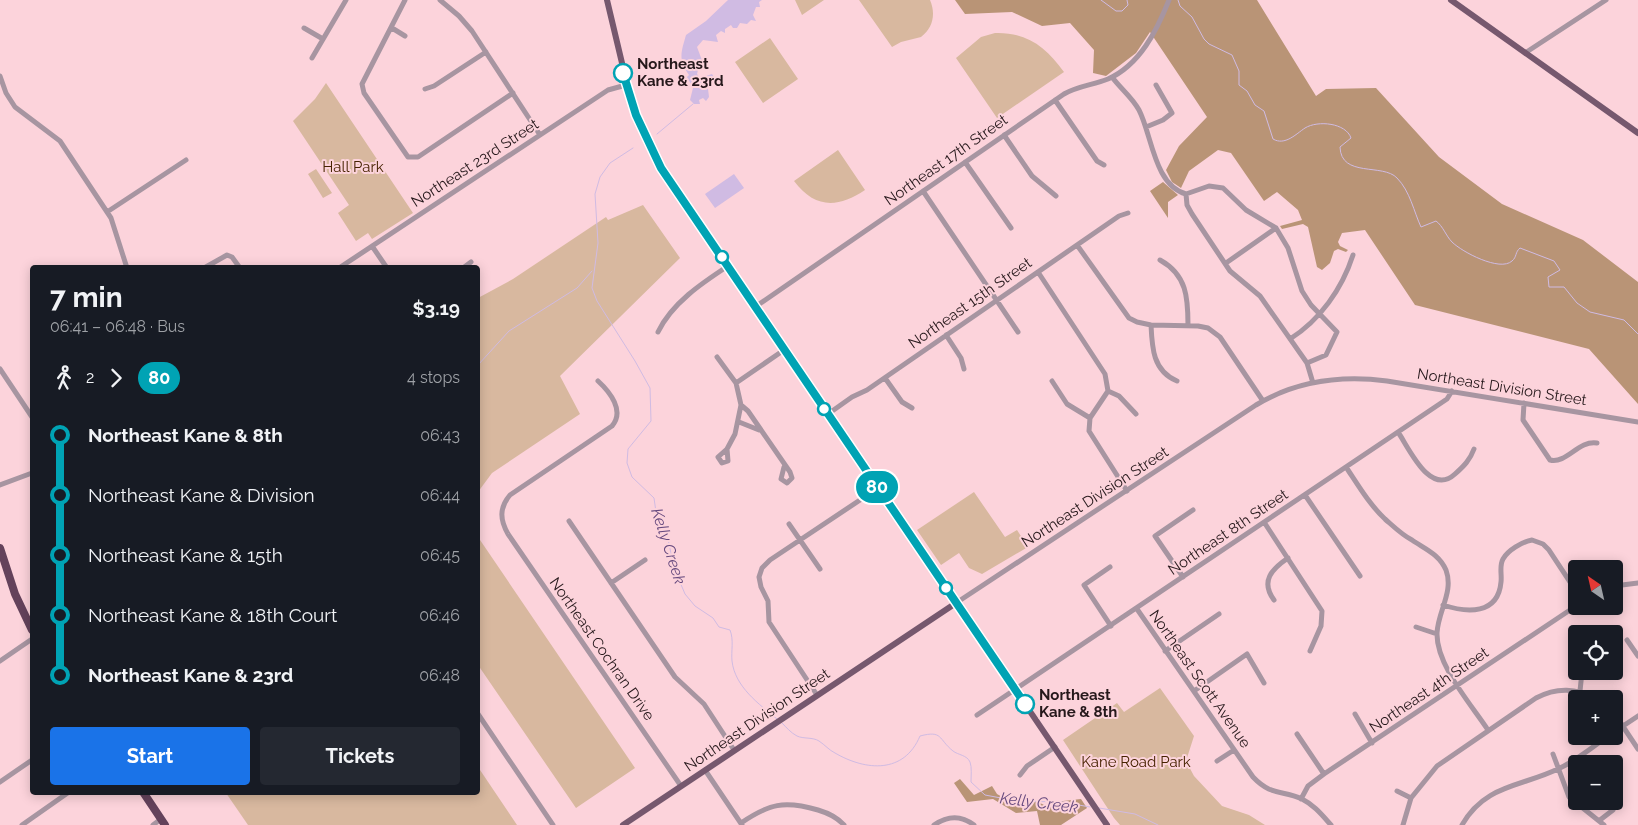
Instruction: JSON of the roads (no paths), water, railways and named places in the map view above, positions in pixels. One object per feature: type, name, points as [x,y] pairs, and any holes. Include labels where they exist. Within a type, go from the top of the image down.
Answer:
[{"type":"highway","points":[[0,548],[12,588],[30,626]]},
{"type":"highway","points":[[145,795],[163,822]]},
{"type":"main road","points":[[607,0],[626,85],[636,115],[657,161],[1108,825]]},
{"type":"main road","points":[[1451,0],[1638,133]]},
{"type":"main road","name":"Northeast Division Street","points":[[622,825],[956,603]]},
{"type":"street","points":[[312,58],[346,0]]},
{"type":"street","points":[[405,0],[362,84],[364,93],[405,155],[410,159],[418,156],[513,93]]},
{"type":"street","points":[[440,0],[459,16],[486,52],[540,135]]},
{"type":"street","name":"Northeast 17th Street","points":[[755,307],[1055,100],[1074,88],[1112,77],[1134,60],[1150,39],[1169,0]]},
{"type":"street","points":[[1525,53],[1606,0]]},
{"type":"street","points":[[304,28],[323,39]]},
{"type":"street","points":[[392,28],[405,36]]},
{"type":"street","points":[[425,89],[434,86],[486,52]]},
{"type":"street","points":[[0,76],[6,93],[15,107],[60,142],[107,212],[117,230],[126,265]]},
{"type":"street","points":[[1112,77],[1135,104],[1166,179],[1176,190],[1186,194],[1209,186],[1223,188],[1246,210],[1276,228],[1288,248],[1302,291],[1319,314],[1337,332],[1326,355],[1307,363]]},
{"type":"street","name":"Northeast 23rd Street","points":[[344,265],[608,90],[626,85]]},
{"type":"street","points":[[1146,127],[1163,120],[1172,113],[1156,85]]},
{"type":"street","points":[[1055,100],[1097,161],[1104,165]]},
{"type":"street","points":[[1004,136],[1032,176],[1056,196]]},
{"type":"street","points":[[107,212],[186,160]]},
{"type":"street","points":[[965,162],[1011,228]]},
{"type":"street","points":[[923,191],[1018,332]]},
{"type":"street","points":[[1186,194],[1187,205],[1192,214],[1235,277],[1260,296],[1307,363],[1312,383]]},
{"type":"street","name":"Northeast 15th Street","points":[[828,414],[885,378],[1119,216],[1128,213]]},
{"type":"street","points":[[1226,264],[1276,228]]},
{"type":"street","points":[[1077,245],[1124,313],[1137,322],[1151,325],[1188,325],[1208,328],[1220,337],[1263,401]]},
{"type":"street","points":[[372,246],[385,265]]},
{"type":"street","points":[[209,265],[227,255],[232,257],[238,265]]},
{"type":"street","points":[[1290,339],[1304,331],[1319,314],[1345,278],[1354,255]]},
{"type":"street","points":[[1160,260],[1168,265],[1187,292],[1188,325]]},
{"type":"street","points":[[467,265],[471,262]]},
{"type":"street","points":[[658,332],[664,321],[692,292],[728,266]]},
{"type":"street","points":[[1038,272],[1105,374],[1108,391],[1090,418],[1088,427],[1090,436],[1127,490]]},
{"type":"street","points":[[1151,325],[1152,349],[1156,361],[1163,372],[1177,381]]},
{"type":"street","points":[[946,335],[961,358],[964,370]]},
{"type":"street","points":[[736,383],[784,350]]},
{"type":"street","points":[[717,357],[736,383],[741,405],[739,422],[727,449]]},
{"type":"street","points":[[0,369],[30,414]]},
{"type":"street","points":[[885,378],[902,402],[912,408]]},
{"type":"street","name":"Northeast Division Street","points":[[956,603],[1263,401],[1312,383],[1345,378],[1370,379],[1638,422]]},
{"type":"street","name":"Northeast Cochran Drive","points":[[598,381],[606,388],[618,410],[617,421],[510,495],[502,510],[504,526],[681,786]]},
{"type":"street","points":[[1052,381],[1067,404],[1090,418]]},
{"type":"street","points":[[1108,391],[1120,396],[1136,414]]},
{"type":"street","name":"Northeast 8th Street","points":[[977,715],[1447,399],[1452,391]]},
{"type":"street","points":[[1524,403],[1523,420],[1550,460],[1558,460],[1586,443],[1597,444]]},
{"type":"street","points":[[741,405],[748,411],[784,467]]},
{"type":"street","points":[[739,422],[759,430]]},
{"type":"street","points":[[1398,432],[1427,475],[1436,480],[1452,477],[1470,460],[1474,449]]},
{"type":"street","points":[[1346,467],[1383,517],[1410,540],[1433,553],[1440,560],[1448,579],[1448,590],[1437,634],[1445,664],[1488,730]]},
{"type":"street","points":[[0,485],[30,474]]},
{"type":"street","points":[[818,695],[769,622],[768,601],[760,582],[762,568],[770,560],[878,488]]},
{"type":"street","points":[[1305,495],[1360,576]]},
{"type":"street","points":[[1183,577],[1156,536],[1193,510]]},
{"type":"street","points":[[569,521],[675,677],[704,704],[734,750]]},
{"type":"street","points":[[1264,522],[1322,611],[1323,621],[1310,651]]},
{"type":"street","points":[[789,524],[820,569]]},
{"type":"street","points":[[1444,605],[1466,612],[1487,606],[1500,589],[1503,558],[1510,551],[1532,540],[1543,544],[1549,550],[1568,580]]},
{"type":"street","points":[[1274,600],[1268,588],[1268,576],[1275,566],[1288,558]]},
{"type":"street","points":[[611,583],[645,560]]},
{"type":"street","points":[[1110,567],[1084,585],[1111,626]]},
{"type":"street","points":[[1623,585],[1638,583]]},
{"type":"street","name":"Northeast Scott Avenue","points":[[1137,609],[1253,777],[1266,788],[1281,795],[1301,799]]},
{"type":"street","name":"Northeast 4th Street","points":[[1301,799],[1308,786],[1324,774],[1568,611]]},
{"type":"street","points":[[1165,651],[1219,614]]},
{"type":"street","points":[[1416,627],[1437,634]]},
{"type":"street","points":[[0,661],[30,640]]},
{"type":"street","points":[[1627,640],[1638,656]]},
{"type":"street","points":[[1194,691],[1247,654],[1264,683]]},
{"type":"street","points":[[1403,825],[1411,798],[1437,766],[1488,730],[1546,693],[1568,690]]},
{"type":"street","points":[[1356,714],[1372,743]]},
{"type":"street","points":[[1623,725],[1638,716]]},
{"type":"street","points":[[480,717],[553,825]]},
{"type":"street","points":[[1623,727],[1638,749]]},
{"type":"street","points":[[1297,734],[1324,774]]},
{"type":"street","points":[[1462,825],[1478,804],[1494,792],[1559,769],[1595,745]]},
{"type":"street","points":[[1020,775],[1027,766],[1055,746]]},
{"type":"street","points":[[1217,762],[1234,750]]},
{"type":"street","points":[[1553,754],[1569,797],[1602,823],[1613,810]]},
{"type":"street","points":[[0,782],[30,761]]},
{"type":"street","points":[[705,770],[741,824],[769,807],[794,804],[826,812],[838,818],[844,825]]},
{"type":"street","points":[[1397,791],[1411,798]]},
{"type":"street","points":[[22,825],[65,795]]},
{"type":"street","points":[[1301,799],[1318,810],[1331,825]]},
{"type":"street","points":[[934,825],[946,818],[954,818],[974,825]]},
{"type":"street","points":[[153,825],[163,822]]},
{"type":"waterway","points":[[1101,0],[1116,11],[1122,11],[1128,5],[1127,0]]},
{"type":"waterway","points":[[1178,0],[1180,6],[1192,17],[1204,39],[1209,44],[1232,55],[1239,71],[1239,85],[1247,91],[1255,105],[1264,111],[1273,139],[1277,141],[1286,140],[1305,128],[1317,124],[1331,124],[1344,129],[1351,138],[1340,147],[1342,157],[1347,163],[1382,171],[1397,178],[1408,195],[1421,227],[1436,221],[1450,240],[1457,246],[1472,255],[1490,262],[1506,264],[1514,259],[1520,248],[1554,261],[1560,270],[1548,277],[1549,287],[1564,287],[1577,303],[1590,312],[1624,320],[1638,334]]},
{"type":"waterway","name":"Kelly Creek","points":[[657,134],[693,104]]},
{"type":"waterway","name":"Kelly Creek","points":[[633,148],[610,163],[600,177],[595,194],[598,243],[592,288],[597,301],[650,388],[651,421],[628,449],[627,463],[632,477],[654,498],[657,519],[668,539],[674,568],[685,594],[695,606],[713,618],[719,627],[730,630],[732,661],[738,679],[749,694],[777,719]]},
{"type":"waterway","points":[[480,363],[509,331],[577,288],[592,271]]},
{"type":"waterway","name":"Kelly Creek","points":[[782,723],[797,736],[817,740],[833,752],[847,759],[871,766],[883,766],[894,763],[913,748],[920,736],[927,734],[937,735],[953,751],[965,756],[969,760],[971,782],[985,795],[1017,801],[1062,802],[1090,807]]},
{"type":"waterway","name":"Kelly Creek","points":[[1099,808],[1135,814],[1158,825]]},
{"type":"place","name":"Northeast Kane & 23rd","points":[[623,73]]},
{"type":"place","name":"Northeast Kane & 8th","points":[[1025,704]]},
{"type":"park label","name":"Hall Park","points":[[353,167]]},
{"type":"park label","name":"Kane Road Park","points":[[1136,762]]}]
